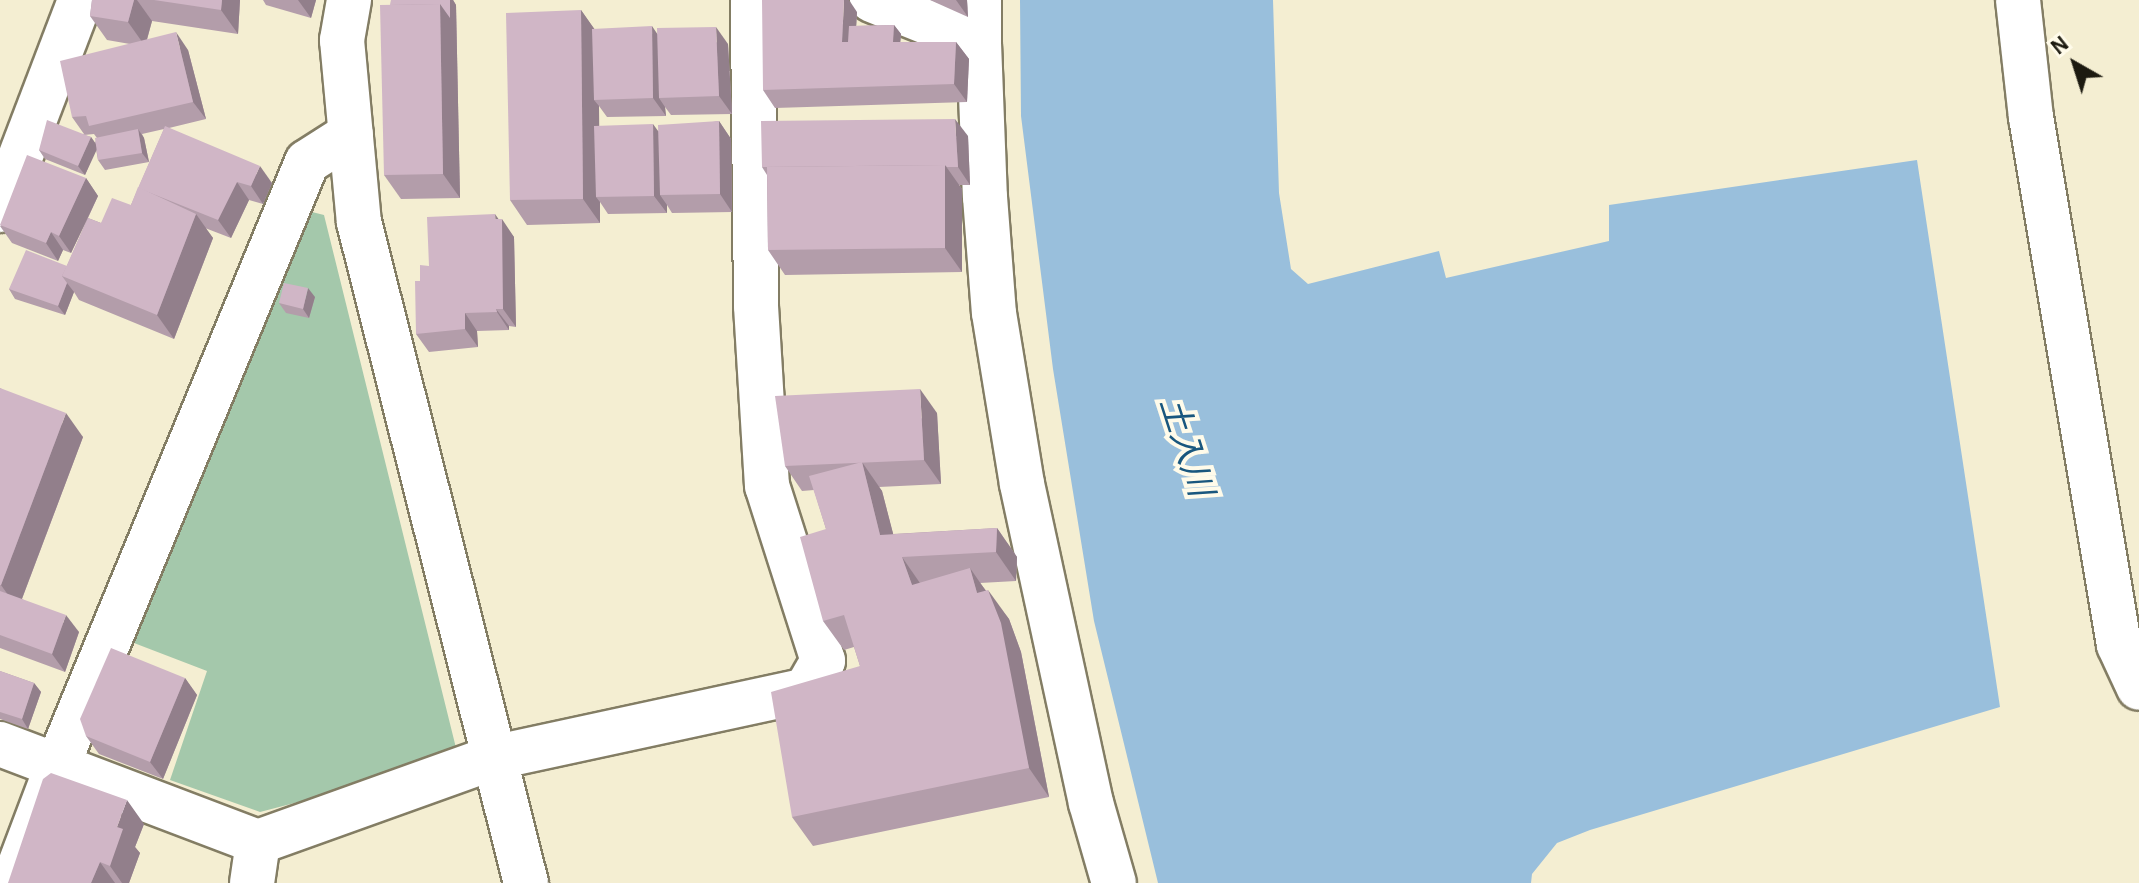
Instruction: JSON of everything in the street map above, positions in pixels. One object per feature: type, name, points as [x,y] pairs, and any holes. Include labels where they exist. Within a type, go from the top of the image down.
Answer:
[{"type":"street","points":[[0,210],[80,0]]},
{"type":"street","points":[[349,0],[342,40],[359,222],[526,883]]},
{"type":"street","points":[[0,744],[58,764],[255,862],[492,758],[806,690],[823,661],[767,486],[756,306],[753,0]]},
{"type":"street","points":[[872,0],[979,43]]},
{"type":"street","points":[[979,0],[985,197],[997,329],[1025,499],[1091,803],[1114,883]]},
{"type":"street","points":[[2018,0],[2031,117],[2119,645],[2139,688]]},
{"type":"street","points":[[13,883],[58,764],[307,162],[351,134]]},
{"type":"street","points":[[2119,645],[2139,591]]},
{"type":"green space","points":[[312,212],[324,215],[459,760],[260,812],[170,780],[207,671],[134,643],[299,218]]},
{"type":"water","name":"土入川","points":[[1020,0],[1273,0],[1279,193],[1291,269],[1308,284],[1439,251],[1446,278],[1609,241],[1609,205],[1917,160],[2000,707],[1590,830],[1557,843],[1532,874],[1531,883],[1158,883],[1094,621],[1053,369],[1021,116]]},
{"type":"building","points":[[92,0],[134,0],[128,22],[90,16]]},
{"type":"building","points":[[154,0],[222,0],[221,10]]},
{"type":"building","points":[[391,0],[450,0],[450,18],[440,4],[390,5]]},
{"type":"building","points":[[762,0],[844,0],[842,42],[956,42],[954,84],[763,90]]},
{"type":"building","points":[[440,4],[443,174],[384,175],[380,5]]},
{"type":"building","points":[[581,10],[583,199],[510,200],[506,13]]},
{"type":"building","points":[[894,25],[893,42],[848,42],[849,26]]},
{"type":"building","points":[[652,26],[653,98],[594,100],[592,29]]},
{"type":"building","points":[[716,27],[719,96],[659,98],[657,28]]},
{"type":"building","points":[[176,32],[193,102],[89,126],[86,116],[72,117],[60,61]]},
{"type":"building","points":[[955,119],[958,167],[762,167],[761,121]]},
{"type":"building","points":[[47,120],[91,137],[78,166],[39,150]]},
{"type":"building","points":[[719,121],[720,194],[660,195],[658,125]]},
{"type":"building","points":[[653,124],[654,196],[596,197],[594,126]]},
{"type":"building","points":[[165,126],[260,166],[251,186],[237,182],[218,220],[138,188]]},
{"type":"building","points":[[138,129],[142,153],[98,160],[95,138]]},
{"type":"building","points":[[27,155],[86,178],[59,236],[51,232],[46,243],[0,225]]},
{"type":"building","points":[[945,165],[945,248],[768,250],[767,167]]},
{"type":"building","points":[[138,187],[196,214],[157,315],[62,276],[88,218],[101,223],[112,198],[131,205]]},
{"type":"building","points":[[495,214],[495,219],[502,219],[503,309],[465,313],[465,329],[416,334],[415,281],[420,281],[420,265],[429,266],[427,217]]},
{"type":"building","points":[[26,250],[67,266],[62,276],[67,283],[58,306],[9,289]]},
{"type":"building","points":[[284,283],[308,288],[303,309],[279,303]]},
{"type":"building","points":[[0,388],[66,413],[1,585],[0,585]]},
{"type":"building","points":[[920,389],[924,460],[785,466],[775,396]]},
{"type":"building","points":[[862,462],[880,535],[997,528],[996,552],[902,557],[912,585],[970,568],[977,593],[988,590],[1001,623],[1029,768],[792,817],[771,692],[860,666],[844,615],[823,621],[800,537],[826,529],[809,476]]},
{"type":"building","points":[[0,591],[66,615],[52,654],[0,635]]},
{"type":"building","points":[[111,648],[185,678],[150,762],[86,736],[80,719]]},
{"type":"building","points":[[0,671],[34,683],[22,719],[0,712]]},
{"type":"building","points":[[51,773],[127,800],[117,827],[123,829],[110,866],[100,862],[91,883],[8,883],[43,779]]}]
